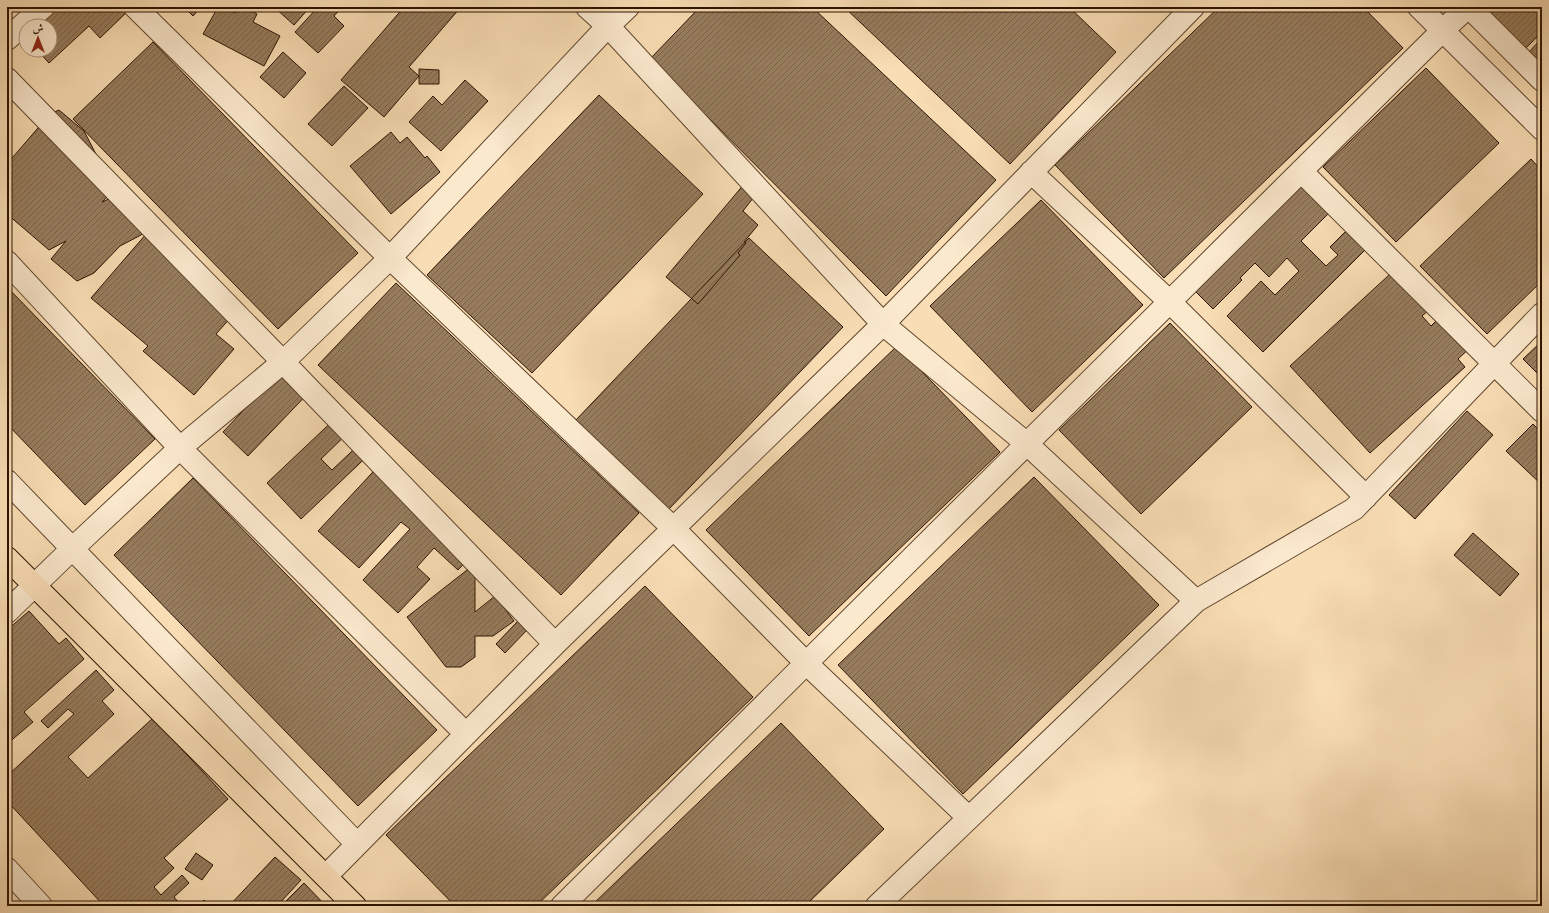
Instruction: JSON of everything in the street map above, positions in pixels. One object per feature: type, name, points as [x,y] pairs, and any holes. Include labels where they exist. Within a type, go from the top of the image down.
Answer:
[{"type":"main road","points":[[7,558],[355,906]]},
{"type":"street","points":[[7,39],[43,7]]},
{"type":"street","points":[[135,7],[390,258],[674,529],[806,663],[969,818]]},
{"type":"street","points":[[587,7],[608,26],[883,324],[1027,444],[1196,601]]},
{"type":"street","points":[[7,612],[72,548],[180,448],[283,362],[390,258],[608,26],[628,7]]},
{"type":"street","points":[[326,876],[554,644],[674,529],[883,324],[1193,7]]},
{"type":"street","points":[[1419,7],[1542,129]]},
{"type":"street","points":[[562,906],[1443,30],[1468,7],[1542,80]]},
{"type":"street","points":[[7,79],[283,362],[554,644]]},
{"type":"street","points":[[1301,171],[1542,411]]},
{"type":"street","points":[[1031,172],[1170,302],[1366,497]]},
{"type":"street","points":[[7,262],[180,448],[466,734]]},
{"type":"street","points":[[877,906],[1196,601],[1354,509],[1542,314]]},
{"type":"street","points":[[7,481],[358,844]]},
{"type":"street","points":[[8,873],[41,906]]},
{"type":"building","points":[[40,7],[126,7],[129,10],[100,38],[89,26],[58,55],[58,18],[28,18]]},
{"type":"building","points":[[184,7],[201,7],[193,16]]},
{"type":"building","points":[[218,7],[224,7],[235,13],[238,7],[244,7],[257,14],[253,22],[280,36],[264,66],[203,34]]},
{"type":"building","points":[[274,7],[310,7],[294,25]]},
{"type":"building","points":[[318,7],[342,7],[334,16],[344,26],[318,53],[295,32]]},
{"type":"building","points":[[404,7],[461,7],[409,67],[419,76],[384,117],[341,80]]},
{"type":"building","points":[[544,7],[552,7],[548,11]]},
{"type":"building","points":[[700,7],[812,7],[996,180],[886,296],[650,59]]},
{"type":"building","points":[[844,7],[1069,7],[1116,52],[1010,164]]},
{"type":"building","points":[[1219,7],[1363,7],[1403,48],[1164,278],[1055,165]]},
{"type":"building","points":[[1542,7],[1542,32],[1525,49],[1484,8]]},
{"type":"building","points":[[1542,38],[1542,66],[1528,53]]},
{"type":"building","points":[[153,42],[358,253],[278,329],[73,119]]},
{"type":"building","points":[[283,52],[306,73],[284,98],[260,77]]},
{"type":"building","points":[[44,58],[54,58],[49,63]]},
{"type":"building","points":[[1426,68],[1499,143],[1396,242],[1323,167]]},
{"type":"building","points":[[419,69],[439,70],[439,84],[419,84]]},
{"type":"building","points":[[465,80],[488,101],[441,151],[409,122],[433,96],[442,105]]},
{"type":"building","points":[[344,86],[368,108],[332,146],[308,124]]},
{"type":"building","points":[[599,95],[703,194],[532,373],[427,275]]},
{"type":"building","points":[[59,110],[84,131],[114,189],[102,202],[126,191],[151,223],[141,235],[120,246],[94,273],[77,281],[51,259],[66,241],[49,250],[7,214],[7,164],[50,114]]},
{"type":"building","points":[[391,132],[400,143],[407,137],[425,158],[427,156],[440,172],[391,214],[350,166]]},
{"type":"building","points":[[1531,159],[1542,171],[1542,281],[1487,334],[1420,266]]},
{"type":"building","points":[[1298,169],[1338,204],[1301,241],[1326,266],[1338,255],[1330,247],[1351,226],[1370,245],[1263,352],[1227,316],[1261,281],[1275,295],[1299,271],[1287,258],[1269,277],[1255,263],[1240,278],[1242,280],[1213,309],[1188,284]]},
{"type":"building","points":[[745,183],[757,193],[743,211],[758,225],[744,242],[746,243],[738,253],[740,255],[698,304],[666,277]]},
{"type":"building","points":[[1041,200],[1143,305],[1032,412],[930,306]]},
{"type":"building","points":[[147,233],[171,234],[192,253],[190,256],[241,306],[216,334],[234,349],[194,395],[143,351],[148,346],[91,298]]},
{"type":"building","points":[[749,238],[843,327],[669,509],[575,421]]},
{"type":"building","points":[[1401,264],[1437,303],[1422,316],[1431,326],[1441,316],[1472,346],[1458,359],[1465,367],[1370,453],[1290,366]]},
{"type":"building","points":[[396,283],[639,513],[561,595],[318,365]]},
{"type":"building","points":[[7,287],[155,439],[85,505],[7,424]]},
{"type":"building","points":[[1170,323],[1252,407],[1141,514],[1059,430]]},
{"type":"building","points":[[1542,341],[1542,378],[1523,359]]},
{"type":"building","points":[[897,346],[1000,452],[809,636],[706,530]]},
{"type":"building","points":[[291,360],[317,384],[248,456],[223,432]]},
{"type":"building","points":[[1467,411],[1493,435],[1415,519],[1389,495]]},
{"type":"building","points":[[341,413],[354,427],[321,459],[332,470],[367,437],[377,447],[301,519],[267,483]]},
{"type":"building","points":[[1533,424],[1542,433],[1542,485],[1506,451]]},
{"type":"building","points":[[386,458],[447,516],[444,519],[477,550],[458,570],[434,548],[417,567],[430,579],[398,613],[363,580],[410,529],[401,522],[359,568],[318,531]]},
{"type":"building","points":[[1034,477],[1159,605],[963,794],[838,665]]},
{"type":"building","points":[[193,478],[437,730],[358,806],[114,555]]},
{"type":"building","points":[[1473,533],[1519,574],[1500,596],[1454,555]]},
{"type":"building","points":[[476,563],[475,612],[495,596],[514,621],[493,636],[475,636],[475,657],[461,667],[446,667],[407,617]]},
{"type":"building","points":[[645,586],[753,697],[536,906],[455,906],[386,835]]},
{"type":"building","points":[[29,611],[59,644],[66,638],[84,659],[24,712],[33,722],[7,744],[7,630]]},
{"type":"building","points":[[518,621],[527,630],[505,653],[496,644]]},
{"type":"building","points":[[96,670],[114,690],[102,701],[114,714],[68,757],[88,778],[153,718],[228,799],[164,858],[174,868],[154,887],[161,895],[182,875],[189,883],[174,897],[179,903],[176,906],[104,906],[7,801],[7,776],[74,714],[68,709],[48,728],[41,721]]},
{"type":"building","points":[[781,723],[884,829],[805,906],[591,906]]},
{"type":"building","points":[[196,853],[213,865],[202,880],[185,869]]},
{"type":"building","points":[[275,857],[301,880],[277,906],[265,906],[262,903],[259,906],[229,906]]},
{"type":"building","points":[[304,883],[326,906],[281,906]]},
{"type":"building","points":[[204,900],[210,906],[198,906]]}]
